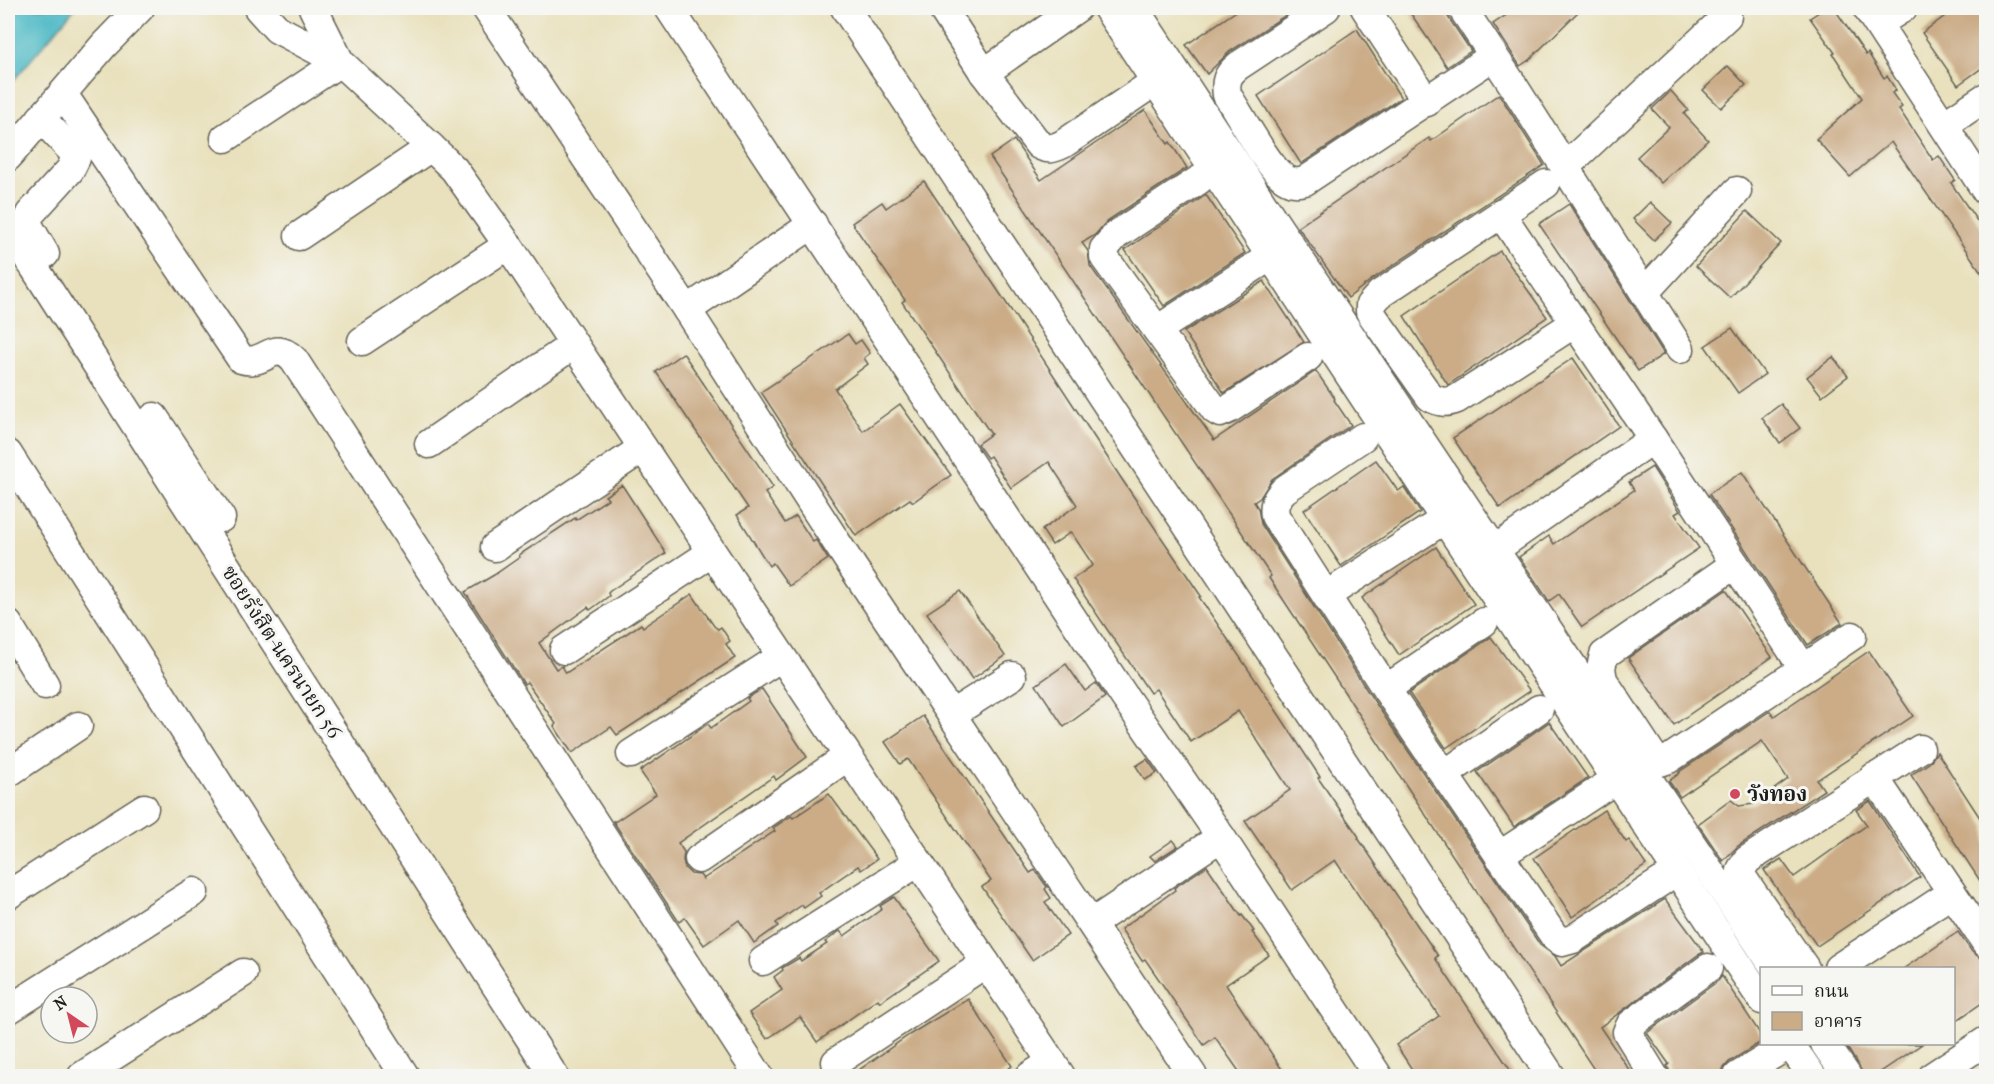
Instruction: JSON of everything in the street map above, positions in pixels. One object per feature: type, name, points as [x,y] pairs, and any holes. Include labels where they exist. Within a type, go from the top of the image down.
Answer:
[{"type":"street","points":[[8,157],[104,45],[140,8]]},
{"type":"street","points":[[258,8],[277,29],[340,62],[454,170],[508,245],[780,657],[986,963],[1048,1072]]},
{"type":"street","points":[[313,8],[340,62]]},
{"type":"street","points":[[486,8],[687,310],[848,560],[1193,1077]]},
{"type":"street","points":[[669,8],[1124,696],[1221,837],[1378,1077]]},
{"type":"street","points":[[845,8],[1551,1077]]},
{"type":"street","points":[[942,8],[984,73],[1039,145],[1046,149],[1062,144],[1156,81]]},
{"type":"street","points":[[984,73],[1077,8]]},
{"type":"street","points":[[1107,8],[1444,519],[1485,557],[1774,967]]},
{"type":"street","points":[[1134,8],[1433,457],[1485,557],[1615,780],[1760,998]]},
{"type":"street","points":[[1326,8],[1238,66],[1230,72],[1225,83],[1227,95],[1272,165],[1282,177],[1294,183],[1305,182],[1484,63]]},
{"type":"street","points":[[1365,8],[1427,102]]},
{"type":"street","points":[[1903,8],[1872,16],[1986,191]]},
{"type":"street","points":[[1464,9],[1556,175],[1646,292],[1680,349]]},
{"type":"street","points":[[1575,323],[1457,399],[1438,402],[1430,397],[1408,367],[1370,312],[1370,305],[1380,294],[1556,175],[1727,16]]},
{"type":"street","points":[[225,138],[340,62]]},
{"type":"street","points":[[63,94],[241,358],[249,361],[259,360],[281,350],[294,360],[759,1077]]},
{"type":"street","points":[[1944,125],[1986,97]]},
{"type":"street","points":[[42,118],[76,158],[74,165],[30,214],[27,223],[29,230],[221,518]]},
{"type":"street","points":[[299,236],[431,147]]},
{"type":"street","points":[[1199,180],[1116,235],[1104,249],[1104,257],[1215,410],[1220,412],[1229,409],[1308,357]]},
{"type":"street","points":[[1646,292],[1737,191]]},
{"type":"street","points":[[1501,214],[1653,439],[1803,668]]},
{"type":"street","points":[[687,310],[813,224]]},
{"type":"street","name":"ซอยรังสิต-นครนายก 56","points":[[8,229],[554,1077]]},
{"type":"street","points":[[362,341],[508,245]]},
{"type":"street","points":[[1157,330],[1271,256]]},
{"type":"street","points":[[429,444],[573,345]]},
{"type":"street","points":[[1363,437],[1284,490],[1273,507],[1275,516],[1386,689],[1554,936],[1562,942],[1573,939],[1662,881]]},
{"type":"street","points":[[1485,557],[1653,439]]},
{"type":"street","points":[[495,547],[643,448]]},
{"type":"street","points":[[8,454],[405,1077]]},
{"type":"street","points":[[1433,457],[1444,519]]},
{"type":"street","points":[[1327,595],[1444,519]]},
{"type":"street","points":[[564,650],[711,553]]},
{"type":"street","points":[[1735,564],[1604,656],[1600,668],[1603,680],[1653,756],[1660,762],[1669,759],[1852,636]]},
{"type":"street","points":[[1386,689],[1484,622]]},
{"type":"street","points":[[8,624],[45,685]]},
{"type":"street","points":[[631,754],[780,657]]},
{"type":"street","points":[[952,714],[1012,676]]},
{"type":"street","points":[[1444,774],[1539,709]]},
{"type":"street","points":[[8,773],[78,726]]},
{"type":"street","points":[[1804,967],[1742,877],[1741,870],[1747,860],[1920,748]]},
{"type":"street","points":[[699,859],[848,757]]},
{"type":"street","points":[[1874,777],[1986,943]]},
{"type":"street","points":[[1499,856],[1615,780]]},
{"type":"street","points":[[8,895],[144,808]]},
{"type":"street","points":[[1092,923],[1221,837]]},
{"type":"street","points":[[764,961],[918,863]]},
{"type":"street","points":[[8,1010],[194,892]]},
{"type":"street","points":[[1841,967],[1952,893]]},
{"type":"street","points":[[836,1062],[986,963]]},
{"type":"street","points":[[1654,1077],[1627,1032],[1631,1024],[1708,968]]},
{"type":"street","points":[[82,1077],[243,973]]},
{"type":"street","points":[[1933,1077],[1986,1041]]},
{"type":"street","points":[[1738,1077],[1788,1045]]},
{"type":"street","points":[[1791,1045],[1812,1077]]},
{"type":"street","points":[[1826,1045],[1847,1077]]},
{"type":"water","points":[[8,8],[75,8],[8,87]]},
{"type":"building","points":[[1241,8],[1297,8],[1229,52],[1207,74],[1186,45]]},
{"type":"building","points":[[1407,8],[1446,8],[1448,17],[1471,51],[1447,67]]},
{"type":"building","points":[[1517,8],[1582,8],[1520,66],[1493,24]]},
{"type":"building","points":[[1825,8],[1834,8],[1866,55],[1868,53],[1884,78],[1887,76],[1896,90],[1892,93],[1902,107],[1899,109],[1933,160],[1939,156],[1955,180],[1951,183],[1986,234],[1986,279],[1891,142],[1850,177],[1816,139],[1862,98],[1833,54],[1835,53],[1810,18]]},
{"type":"building","points":[[1964,8],[1986,8],[1986,65],[1958,85],[1922,33],[1952,11],[1954,14]]},
{"type":"building","points":[[1357,29],[1401,98],[1301,164],[1258,96]]},
{"type":"building","points":[[1728,66],[1746,85],[1721,108],[1703,90]]},
{"type":"building","points":[[1671,91],[1688,110],[1684,114],[1708,140],[1661,183],[1637,157],[1669,127],[1652,109]]},
{"type":"building","points":[[1499,94],[1544,165],[1371,280],[1348,298],[1298,227],[1429,138],[1431,141]]},
{"type":"building","points":[[1145,110],[1187,168],[1107,221],[1095,235],[1082,243],[1088,251],[1090,266],[1214,440],[1316,371],[1335,399],[1351,425],[1272,479],[1260,498],[1254,502],[1258,508],[1261,524],[1372,698],[1540,945],[1555,956],[1561,966],[1665,899],[1704,952],[1600,1027],[1634,1077],[1599,1077],[1269,578],[1271,576],[990,157],[1014,140],[1041,180]]},
{"type":"building","points":[[924,181],[1201,596],[1199,597],[1438,956],[1435,958],[1515,1077],[1417,1077],[1396,1045],[1439,1016],[1335,860],[1292,890],[1245,821],[1290,790],[1238,711],[1191,742],[1156,689],[1150,693],[1073,579],[1093,565],[1071,532],[1052,545],[1042,530],[1077,505],[1049,462],[1011,488],[990,456],[987,458],[977,444],[991,434],[902,302],[905,300],[852,223],[882,202],[886,208]]},
{"type":"building","points":[[1206,195],[1245,253],[1164,306],[1125,250]]},
{"type":"building","points":[[1650,202],[1672,223],[1654,240],[1633,219]]},
{"type":"building","points":[[1569,204],[1664,354],[1638,371],[1539,224]]},
{"type":"building","points":[[1747,211],[1781,243],[1730,298],[1696,266]]},
{"type":"building","points":[[1500,251],[1547,317],[1448,385],[1404,316]]},
{"type":"building","points":[[1264,281],[1304,342],[1224,393],[1184,332]]},
{"type":"building","points":[[1732,328],[1765,374],[1738,393],[1705,346]]},
{"type":"building","points":[[848,334],[855,344],[861,340],[870,353],[864,358],[868,364],[835,389],[863,431],[900,404],[951,475],[913,502],[910,499],[856,536],[761,392]]},
{"type":"building","points":[[683,353],[773,487],[765,493],[785,523],[796,516],[813,542],[816,540],[828,559],[789,586],[773,563],[769,566],[737,515],[748,508],[656,372]]},
{"type":"building","points":[[1833,357],[1848,376],[1822,396],[1807,377]]},
{"type":"building","points":[[1573,358],[1619,426],[1500,508],[1453,438]]},
{"type":"building","points":[[1781,404],[1800,428],[1780,443],[1762,418]]},
{"type":"building","points":[[1376,460],[1398,491],[1404,487],[1420,512],[1341,566],[1304,510]]},
{"type":"building","points":[[1652,467],[1680,511],[1675,514],[1699,548],[1582,627],[1559,594],[1549,601],[1519,557],[1549,536],[1554,544],[1634,490],[1629,482]]},
{"type":"building","points":[[1742,472],[1842,623],[1808,645],[1709,494]]},
{"type":"building","points":[[622,485],[666,553],[610,591],[609,596],[590,610],[588,607],[539,643],[556,669],[562,666],[566,673],[641,624],[643,627],[692,594],[714,626],[718,629],[721,627],[730,641],[726,644],[735,658],[617,735],[611,727],[572,753],[554,726],[556,724],[527,682],[524,684],[465,592],[494,575],[520,557],[519,555],[575,518],[576,520],[608,499],[605,496]]},
{"type":"building","points":[[1436,547],[1474,604],[1399,655],[1362,598]]},
{"type":"building","points":[[1726,590],[1772,657],[1674,725],[1628,658]]},
{"type":"building","points":[[960,591],[1005,656],[972,679],[927,613]]},
{"type":"building","points":[[1491,637],[1530,691],[1446,748],[1409,693]]},
{"type":"building","points":[[1869,651],[1913,716],[1817,780],[1824,790],[1738,846],[1723,861],[1698,824],[1731,800],[1739,806],[1754,804],[1788,779],[1762,741],[1680,797],[1669,781],[1770,711],[1774,716]]},
{"type":"building","points":[[1066,664],[1085,691],[1096,683],[1105,697],[1064,727],[1036,685]]},
{"type":"building","points":[[762,689],[807,757],[776,780],[774,776],[678,843],[684,852],[685,868],[691,874],[700,875],[703,879],[775,831],[773,828],[791,816],[793,818],[829,794],[877,859],[861,870],[858,866],[819,893],[821,896],[804,908],[802,905],[776,923],[778,926],[754,943],[739,920],[704,945],[685,918],[679,922],[613,821],[656,794],[640,771],[708,724],[711,728],[749,701],[747,698]]},
{"type":"building","points":[[923,716],[1030,873],[1035,870],[1047,887],[1045,889],[1051,898],[1045,902],[1068,935],[1032,960],[982,887],[991,881],[908,759],[900,764],[885,742]]},
{"type":"building","points":[[1549,722],[1588,778],[1514,827],[1477,772]]},
{"type":"building","points":[[1937,752],[1986,827],[1986,890],[1911,775],[1929,763]]},
{"type":"building","points":[[1147,759],[1157,773],[1145,780],[1136,766]]},
{"type":"building","points":[[1870,801],[1920,877],[1817,946],[1764,870],[1781,859],[1794,877],[1867,825],[1856,810]]},
{"type":"building","points":[[1604,810],[1626,842],[1629,840],[1646,865],[1572,917],[1534,858]]},
{"type":"building","points":[[1173,840],[1178,846],[1155,861],[1150,856]]},
{"type":"building","points":[[1207,866],[1269,955],[1226,985],[1287,1077],[1243,1077],[1215,1037],[1204,1045],[1145,959],[1142,961],[1121,929]]},
{"type":"building","points":[[894,897],[939,961],[880,1002],[878,999],[817,1042],[800,1017],[767,1039],[749,1013],[782,990],[774,977],[783,970],[782,968],[799,958],[801,961],[827,944],[825,942],[840,931],[844,936],[882,909],[880,906]]},
{"type":"building","points":[[1958,932],[1972,952],[1986,965],[1986,1000],[1955,1022],[1955,967],[1906,967]]},
{"type":"building","points":[[1722,976],[1760,1033],[1760,1043],[1729,1062],[1723,1069],[1722,1077],[1673,1077],[1667,1066],[1669,1064],[1647,1033]]},
{"type":"building","points":[[968,999],[1012,1066],[997,1077],[849,1077],[909,1035]]},
{"type":"building","points":[[1846,1045],[1921,1045],[1873,1077],[1865,1077]]},
{"type":"place","name":"วังทอง","points":[[1735,794]]}]
